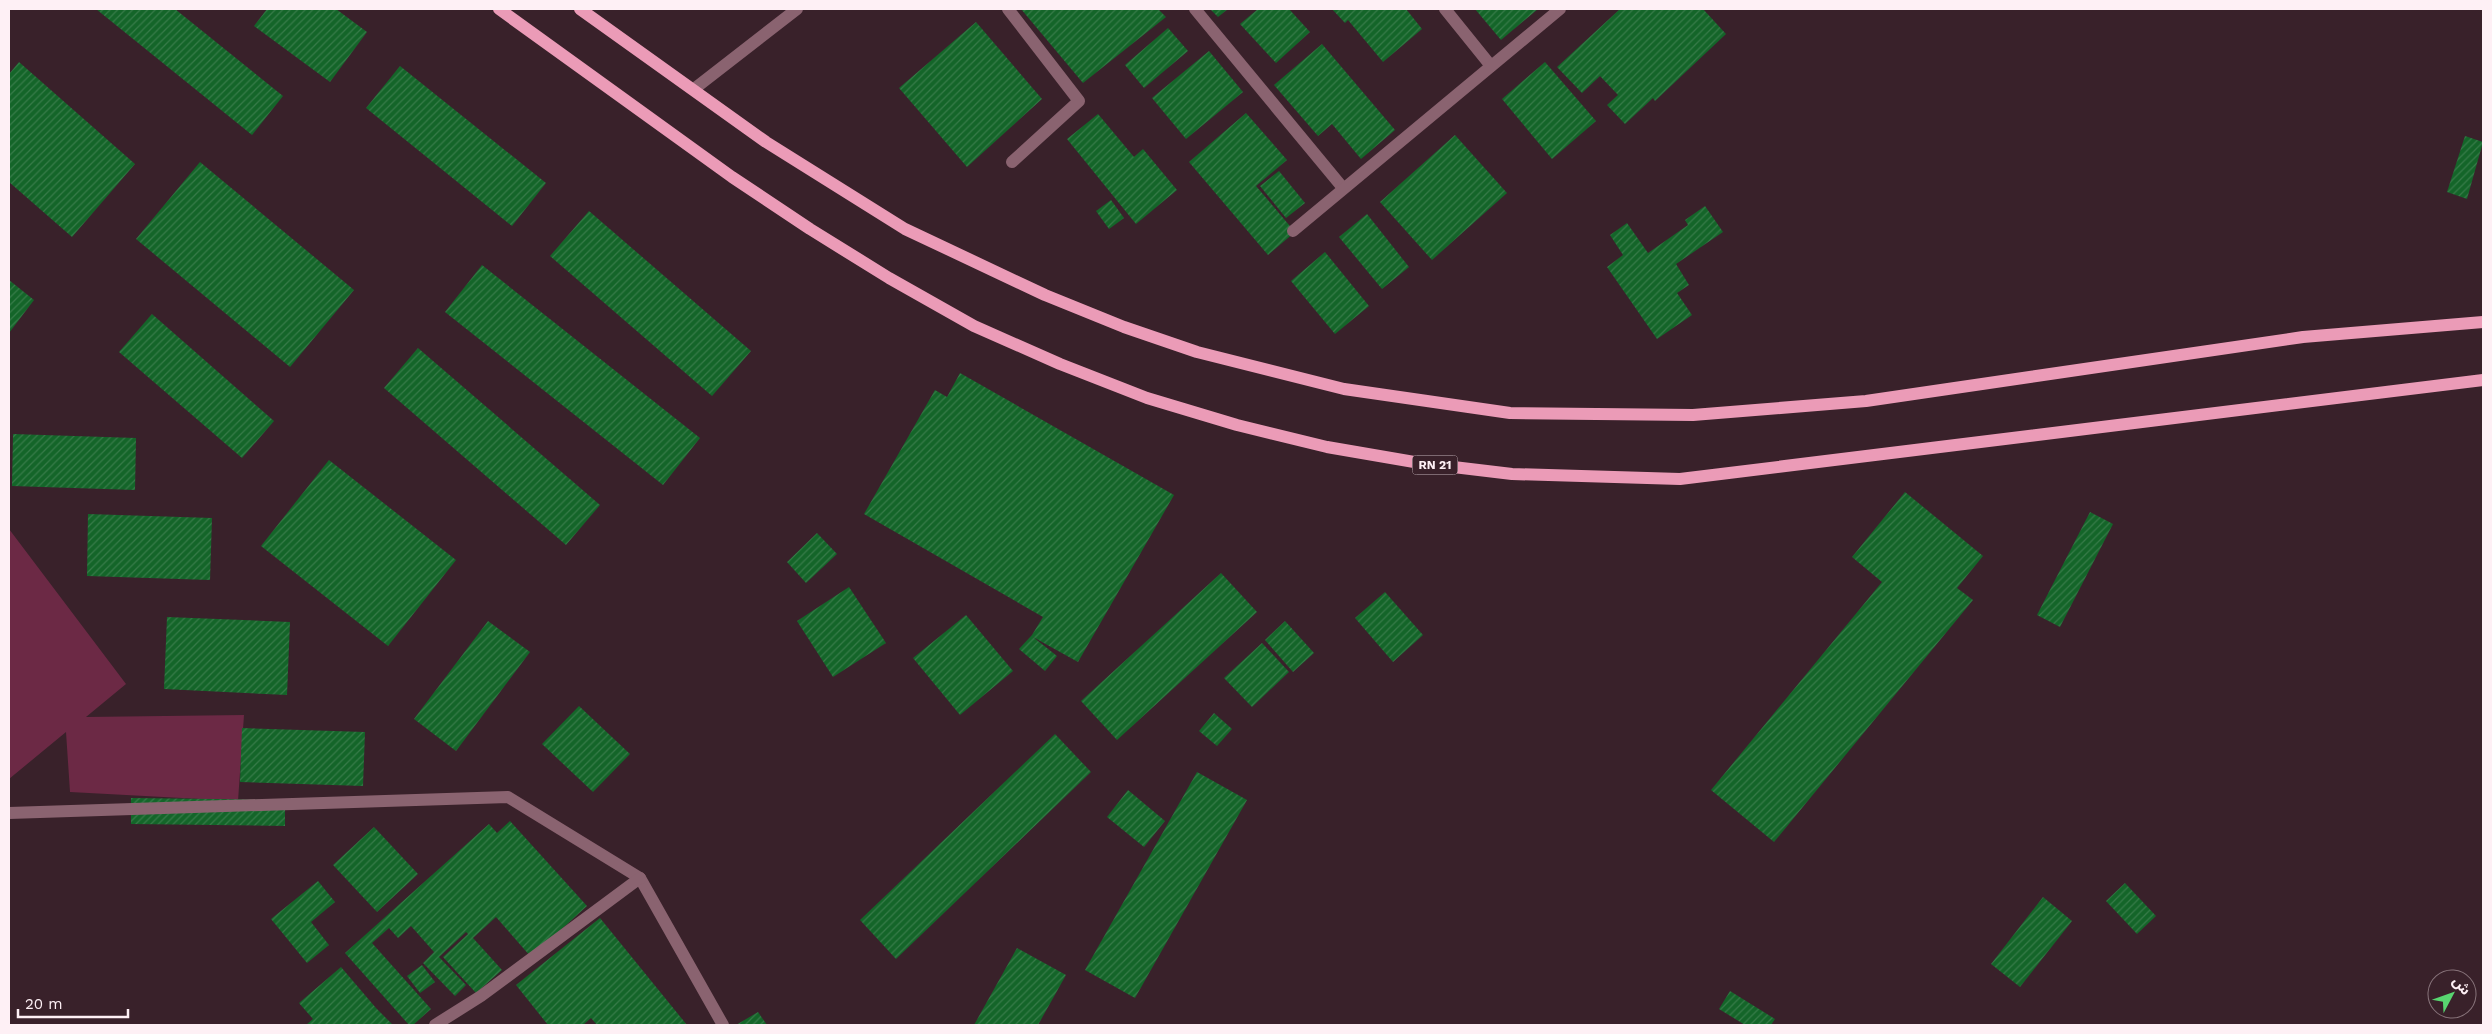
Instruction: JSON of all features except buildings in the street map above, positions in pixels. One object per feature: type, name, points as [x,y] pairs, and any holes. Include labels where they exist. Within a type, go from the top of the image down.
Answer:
[{"type":"main road","name":"RN 21","points":[[499,9],[732,177],[810,229],[889,278],[974,326],[1060,364],[1147,398],[1236,425],[1327,448],[1420,463],[1512,474],[1680,479],[2483,380]]},
{"type":"main road","points":[[580,9],[766,142],[905,229],[1027,287],[1124,327],[1197,352],[1344,389],[1510,413],[1693,415],[1866,401],[2303,337],[2483,322]]},
{"type":"street","points":[[694,89],[797,9]]},
{"type":"street","points":[[1008,9],[1079,101],[1012,162]]},
{"type":"street","points":[[1195,9],[1343,188]]},
{"type":"street","points":[[1445,9],[1491,66]]},
{"type":"street","points":[[1293,231],[1560,9]]},
{"type":"street","points":[[9,813],[508,797],[640,878],[723,1025]]},
{"type":"street","points":[[435,1025],[481,996],[640,878]]},
{"type":"shaded area","points":[[9,529],[126,684],[86,717],[244,715],[238,801],[70,792],[66,732],[9,779]]}]
